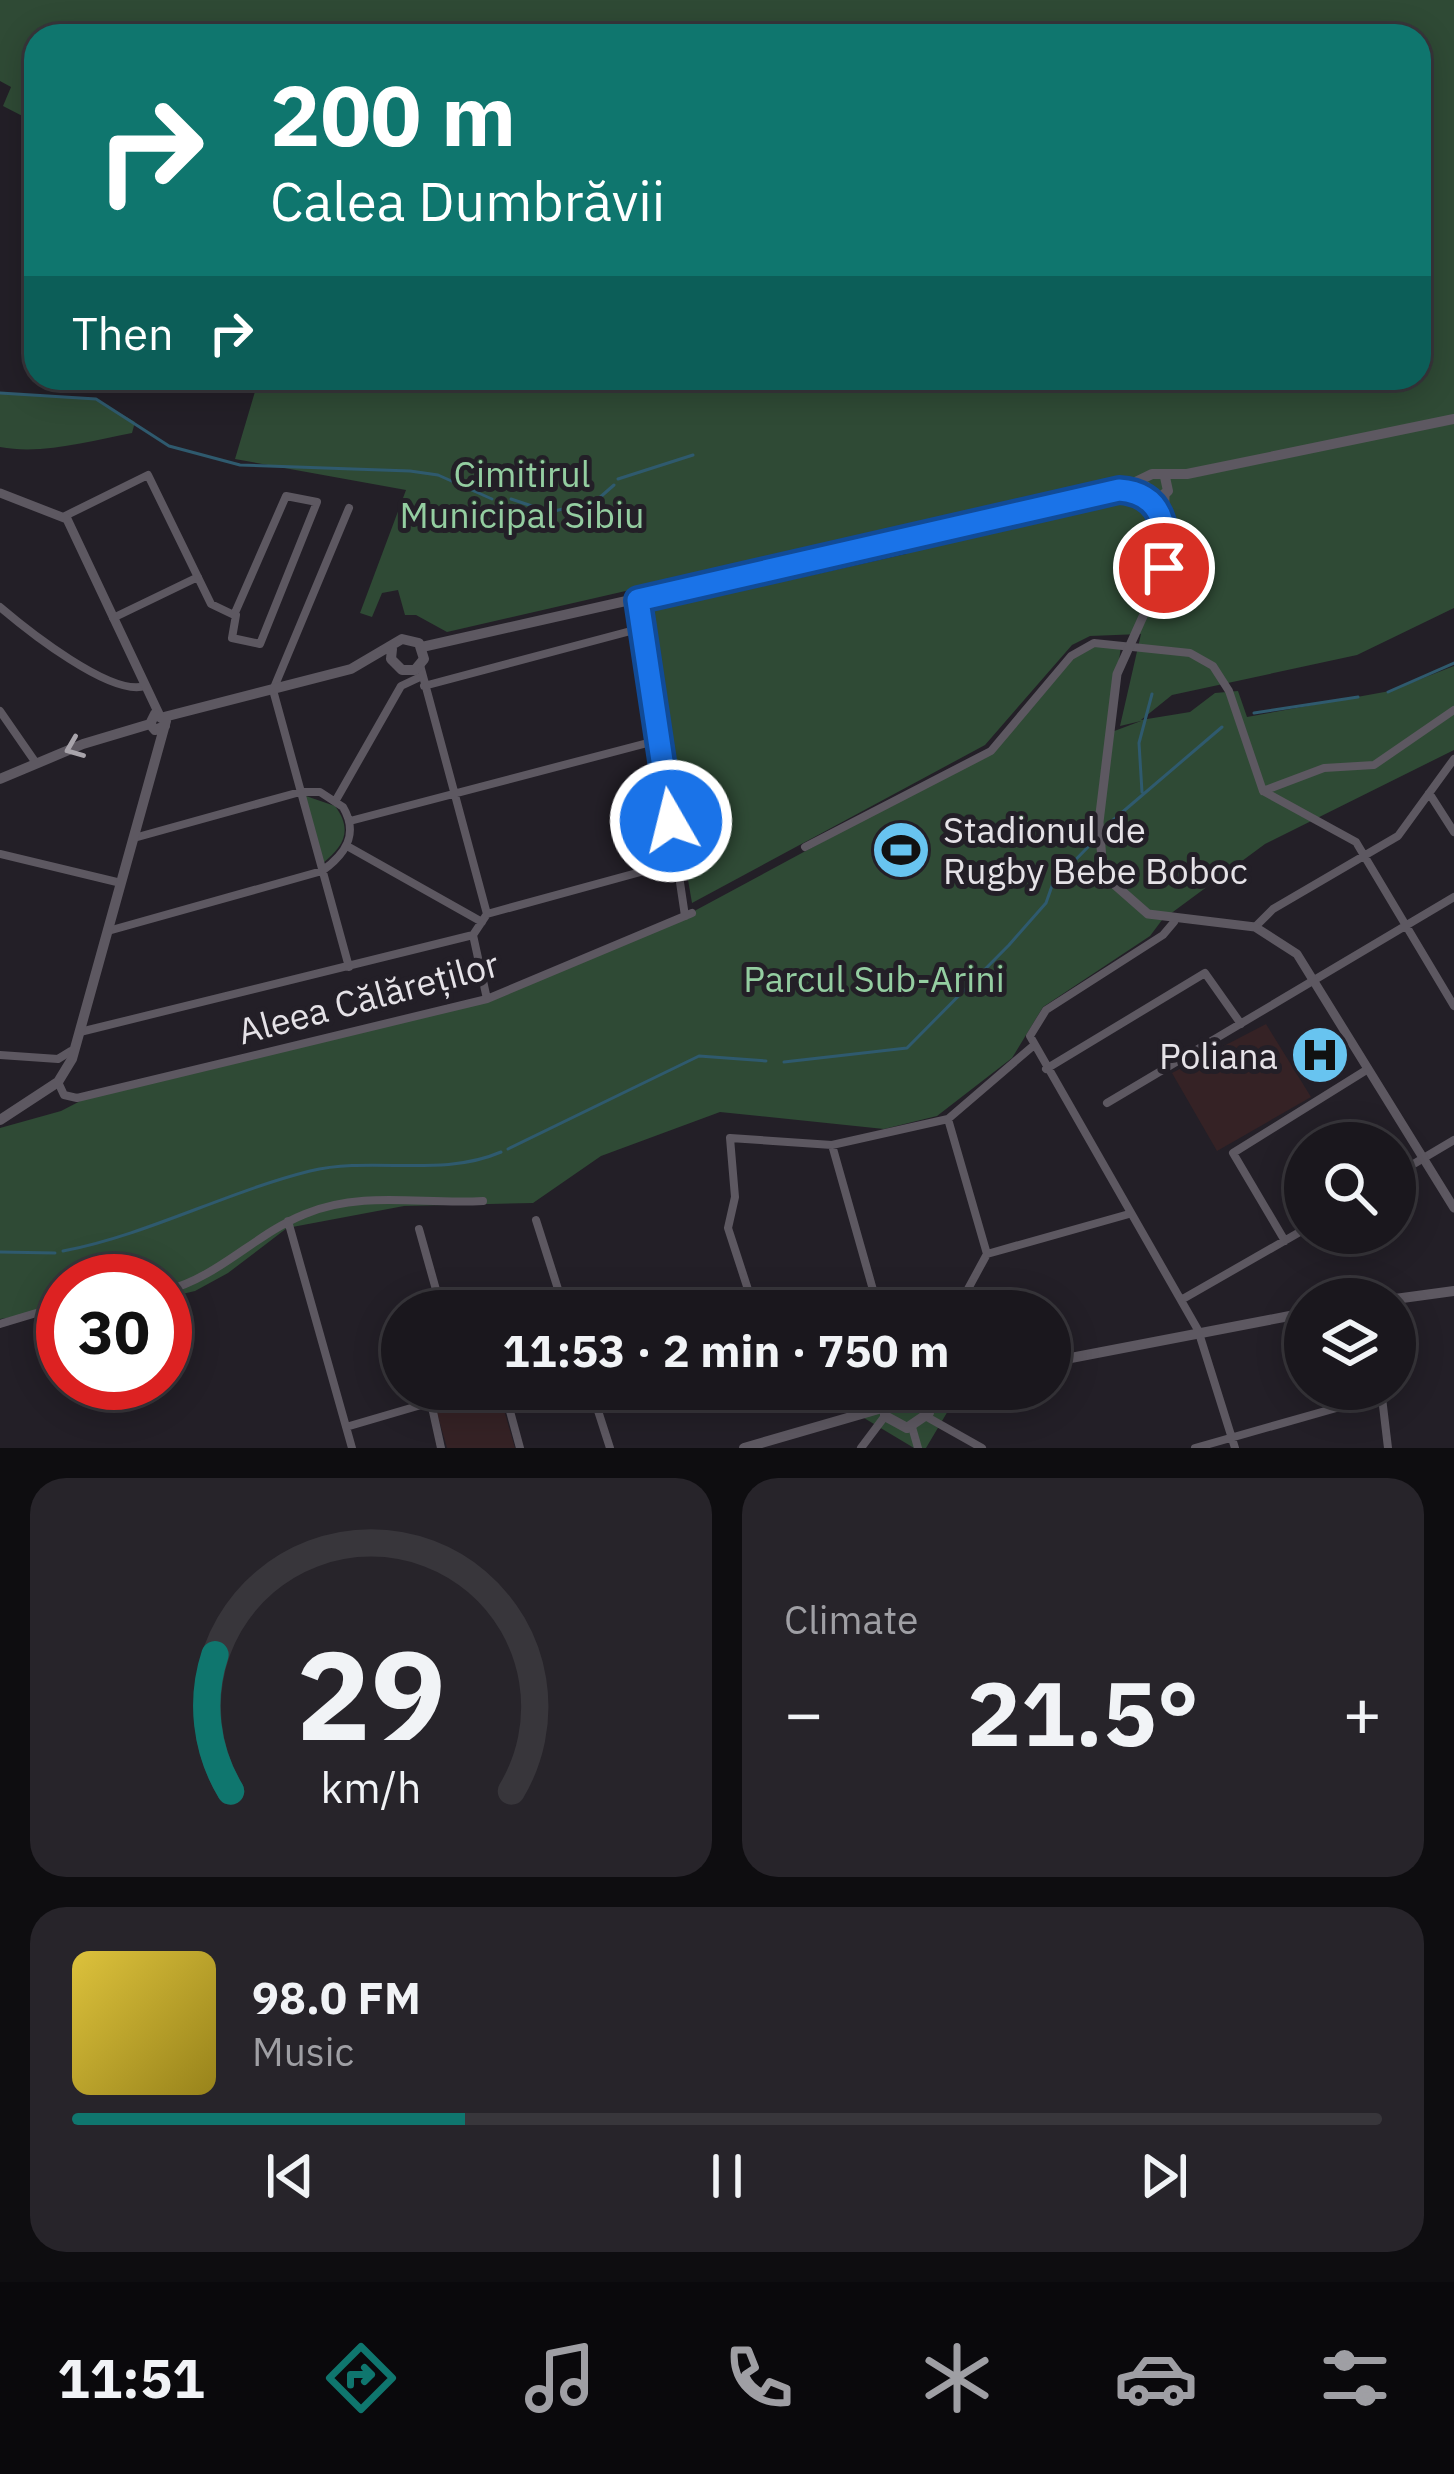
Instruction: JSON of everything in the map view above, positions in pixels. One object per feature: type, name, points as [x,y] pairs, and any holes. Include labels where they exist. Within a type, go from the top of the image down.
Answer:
[{"type":"main road","points":[[351,669],[415,669],[441,646],[1119,490],[1157,488],[1186,474],[1454,419]]},
{"type":"main road","points":[[0,779],[158,721],[351,669],[406,638],[415,669]]},
{"type":"main road","points":[[392,649],[415,669]]},
{"type":"main road","points":[[0,1120],[60,1079],[81,1028],[155,754],[158,721]]},
{"type":"main road","points":[[1416,1296],[1454,1291]]},
{"type":"main road","points":[[1071,1357],[1284,1316]]},
{"type":"main road","points":[[744,1448],[883,1412],[898,1427],[912,1427],[927,1417],[928,1410]]},
{"type":"street","points":[[65,516],[148,475],[213,606],[236,615]]},
{"type":"street","points":[[1157,488],[1163,572],[1127,645],[1106,751],[1100,852],[1111,880],[1132,903],[1154,917],[1255,927],[1293,950],[1316,980],[1454,1208]]},
{"type":"street","points":[[0,493],[65,516],[158,721]]},
{"type":"street","points":[[286,496],[317,502],[260,644],[254,647],[232,638],[236,615],[286,496]]},
{"type":"street","points":[[349,508],[273,690],[350,967]]},
{"type":"street","points":[[113,618],[198,577]]},
{"type":"street","points":[[0,1054],[58,1059],[68,1054],[81,1028],[473,934],[484,918],[677,862],[638,600]]},
{"type":"street","points":[[0,607],[83,666],[128,688],[148,692]]},
{"type":"street","points":[[336,800],[415,669],[642,628]]},
{"type":"street","points":[[806,847],[991,751],[1075,652],[1094,643],[1190,653],[1213,666],[1228,687],[1263,791],[1349,836],[1454,1006]]},
{"type":"street","points":[[401,686],[415,669]]},
{"type":"street","points":[[415,669],[454,796],[484,918]]},
{"type":"street","points":[[1263,791],[1324,768],[1374,765],[1454,710]]},
{"type":"street","points":[[0,711],[36,764]]},
{"type":"street","points":[[350,821],[659,740]]},
{"type":"street","points":[[1255,927],[1273,909],[1398,836],[1454,759]]},
{"type":"street","points":[[108,931],[322,872],[347,847],[350,821],[336,800],[320,792],[300,792],[132,839]]},
{"type":"street","points":[[1429,793],[1454,832]]},
{"type":"street","points":[[347,847],[484,918]]},
{"type":"street","points":[[0,854],[121,883]]},
{"type":"street","name":"Aleea Călăreților","points":[[60,1079],[64,1095],[76,1098],[487,999],[689,914],[677,862]]},
{"type":"street","points":[[1107,1103],[1454,897]]},
{"type":"street","points":[[1174,922],[1163,934],[1046,1010],[1032,1027],[1034,1046],[1198,1330],[1235,1448]]},
{"type":"street","points":[[473,934],[487,999]]},
{"type":"street","points":[[1046,1069],[1205,973],[1241,1024]]},
{"type":"street","points":[[748,1290],[728,1228],[735,1198],[727,1141],[734,1137],[832,1145],[948,1119],[1034,1046]]},
{"type":"street","points":[[58,1059],[60,1079]]},
{"type":"street","points":[[1284,1239],[1233,1153],[1370,1068]]},
{"type":"street","points":[[948,1119],[987,1254],[967,1290]]},
{"type":"street","points":[[1416,1163],[1454,1140]]},
{"type":"street","points":[[832,1145],[873,1290]]},
{"type":"street","points":[[192,1282],[289,1221],[343,1203],[421,1197],[483,1201]]},
{"type":"street","points":[[987,1254],[1130,1214]]},
{"type":"street","points":[[536,1220],[558,1290]]},
{"type":"street","points":[[289,1221],[352,1448]]},
{"type":"street","points":[[419,1228],[436,1290]]},
{"type":"street","points":[[1181,1300],[1284,1242]]},
{"type":"street","points":[[0,1324],[36,1313]]},
{"type":"street","points":[[346,1426],[403,1410]]},
{"type":"street","points":[[430,1410],[441,1448]]},
{"type":"street","points":[[510,1410],[520,1448]]},
{"type":"street","points":[[597,1410],[610,1448]]},
{"type":"street","points":[[1195,1448],[1322,1410]]},
{"type":"street","points":[[1384,1410],[1388,1448]]},
{"type":"street","points":[[861,1448],[883,1412]]},
{"type":"street","points":[[927,1417],[982,1448]]},
{"type":"street","points":[[912,1427],[918,1448]]},
{"type":"shaded area","points":[[1266,1024],[1311,1097],[1217,1151],[1172,1073]]},
{"type":"shaded area","points":[[436,1410],[504,1410],[515,1448],[447,1448]]},
{"type":"green space","points":[[0,0],[1454,0],[1454,608],[1357,655],[1172,695],[1141,720],[1190,712],[1215,693],[1238,691],[1247,717],[1390,691],[1454,666],[1454,750],[1265,844],[1162,920],[1150,936],[1043,1007],[1012,1058],[937,1116],[884,1129],[720,1112],[601,1156],[533,1203],[404,1206],[287,1228],[228,1273],[192,1292],[192,1254],[36,1254],[36,1313],[0,1319],[0,1128],[61,1111],[92,1095],[487,999],[685,916],[991,751],[1067,660],[1087,645],[1121,646],[1109,733],[1141,721],[1120,726],[1141,634],[1090,636],[1072,645],[985,745],[692,903],[642,613],[906,554],[900,528],[447,632],[416,615],[405,615],[398,590],[382,593],[372,617],[360,613],[406,490],[235,459],[255,390],[1431,390],[1431,24],[24,24],[24,117],[3,106],[11,87],[0,81]]},
{"type":"green space","points":[[0,393],[96,399],[135,422],[132,433],[83,443],[0,447]]},
{"type":"green space","points":[[303,795],[335,806],[344,823],[341,844],[323,863]]},
{"type":"green space","points":[[949,1410],[926,1448],[914,1448],[854,1412]]},
{"type":"waterway","points":[[0,393],[96,399],[169,446],[240,465],[410,471],[438,475],[492,499]]},
{"type":"waterway","points":[[618,479],[693,455]]},
{"type":"waterway","points":[[590,506],[614,485]]},
{"type":"waterway","points":[[511,499],[550,512],[580,505]]},
{"type":"waterway","points":[[1388,692],[1454,663]]},
{"type":"waterway","points":[[1142,792],[1139,743],[1152,694]]},
{"type":"waterway","points":[[1254,713],[1358,697]]},
{"type":"waterway","points":[[1112,821],[1222,727]]},
{"type":"waterway","points":[[784,1062],[907,1048],[1009,945],[1046,903],[1053,883],[1088,847]]},
{"type":"waterway","points":[[508,1149],[699,1056],[766,1061]]},
{"type":"waterway","points":[[63,1251],[125,1235],[310,1171],[358,1165],[455,1164],[501,1152]]},
{"type":"waterway","points":[[0,1252],[55,1253]]},
{"type":"place","name":"Stadionul de Rugby Bebe Boboc","points":[[901,850]]},
{"type":"place","name":"Poliana","points":[[1320,1055]]},
{"type":"route","points":[[671,821],[638,600],[1119,490],[1145,491],[1152,498],[1162,516],[1164,568]]},
{"type":"park label","name":"Cimitirul Municipal Sibiu","points":[[522,494]]},
{"type":"park label","name":"Parcul Sub-Arini","points":[[874,978]]}]
